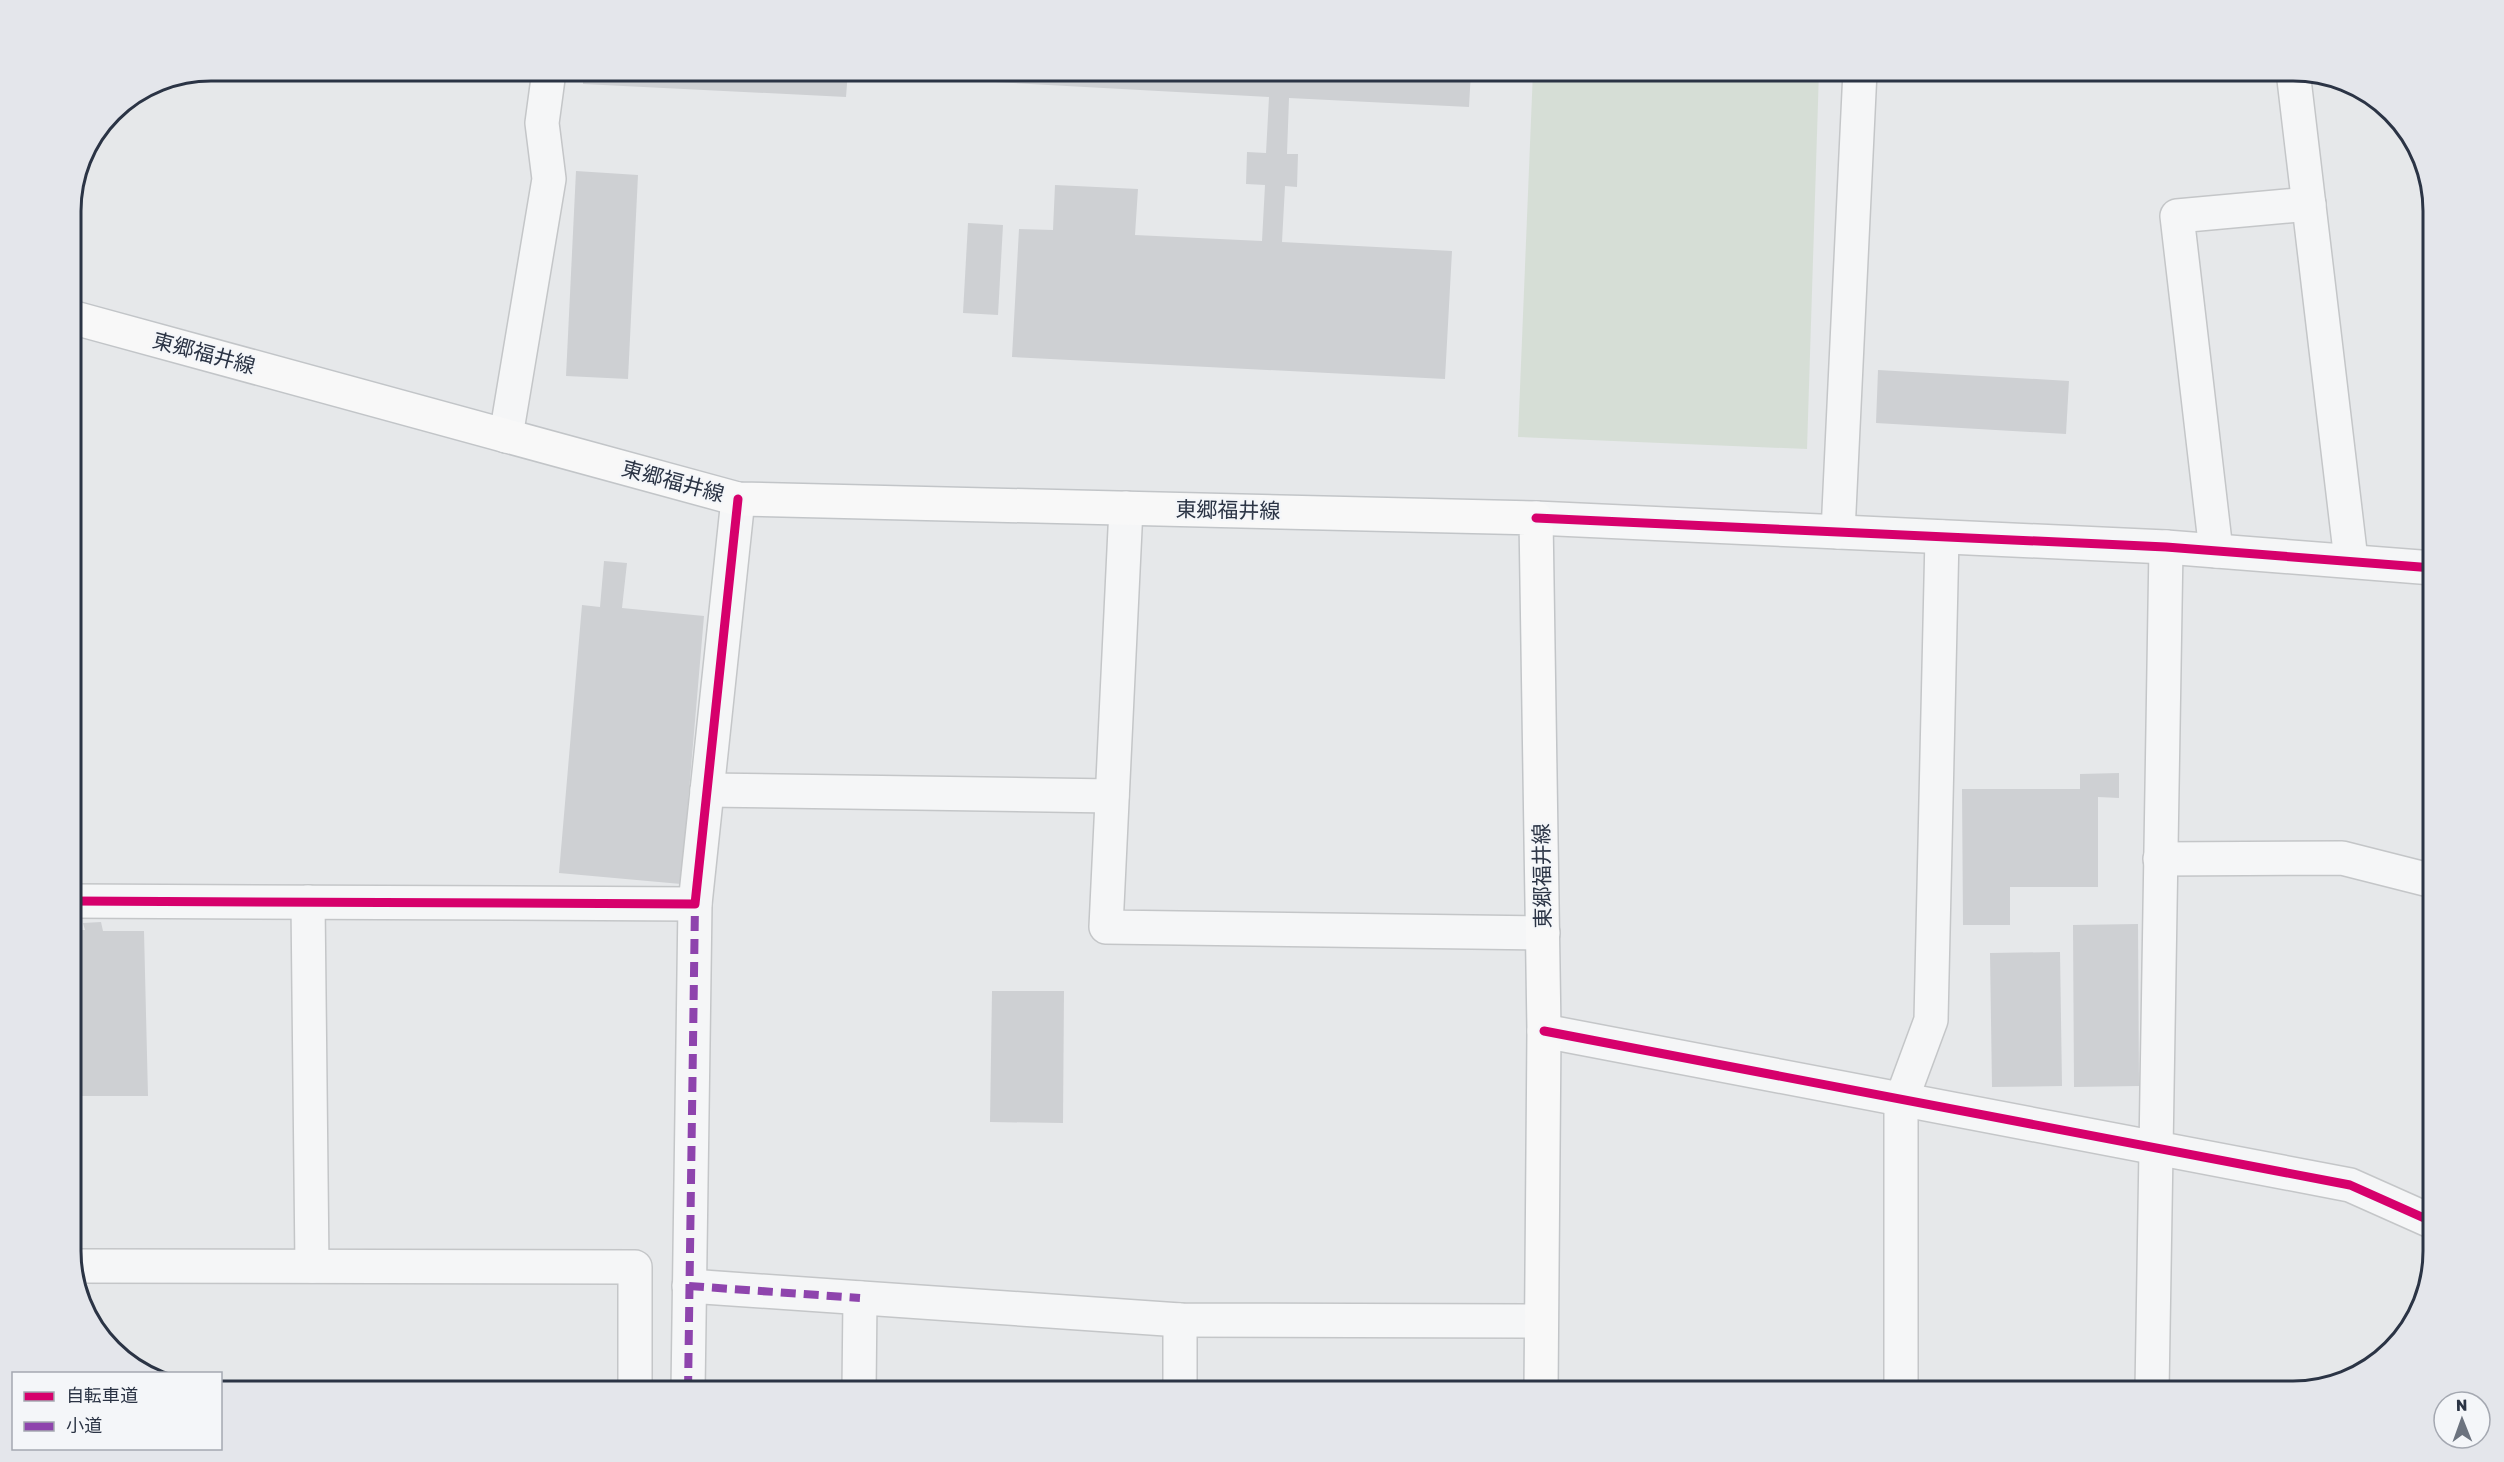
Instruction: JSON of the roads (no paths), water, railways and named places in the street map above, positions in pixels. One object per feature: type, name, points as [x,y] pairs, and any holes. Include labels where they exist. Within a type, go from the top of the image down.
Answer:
[{"type":"main road","name":"東郷福井線","points":[[81,320],[738,499],[1536,518],[1544,1031],[1540,1381]]},
{"type":"street","points":[[506,436],[549,179],[542,123],[548,81]]},
{"type":"street","points":[[1838,532],[1859,81]]},
{"type":"street","points":[[2294,81],[2351,560]]},
{"type":"street","points":[[2216,551],[2177,216],[2309,204]]},
{"type":"street","points":[[687,1381],[695,904],[738,499]]},
{"type":"street","points":[[1126,508],[1106,927],[1543,933]]},
{"type":"street","points":[[1536,518],[2166,548],[2423,567]]},
{"type":"street","points":[[1901,1381],[1901,1101],[1931,1020],[1942,537]]},
{"type":"street","points":[[2151,1381],[2166,548]]},
{"type":"street","points":[[707,790],[1112,796]]},
{"type":"street","points":[[2160,859],[2342,858],[2423,878]]},
{"type":"street","points":[[81,901],[695,904]]},
{"type":"street","points":[[308,902],[312,1266]]},
{"type":"street","points":[[1544,1031],[2156,1150],[2350,1185],[2423,1218]]},
{"type":"street","points":[[82,1266],[635,1267],[635,1381]]},
{"type":"street","points":[[689,1286],[1180,1320],[1541,1322]]},
{"type":"street","points":[[859,1381],[860,1298]]},
{"type":"street","points":[[1180,1320],[1180,1381]]}]
